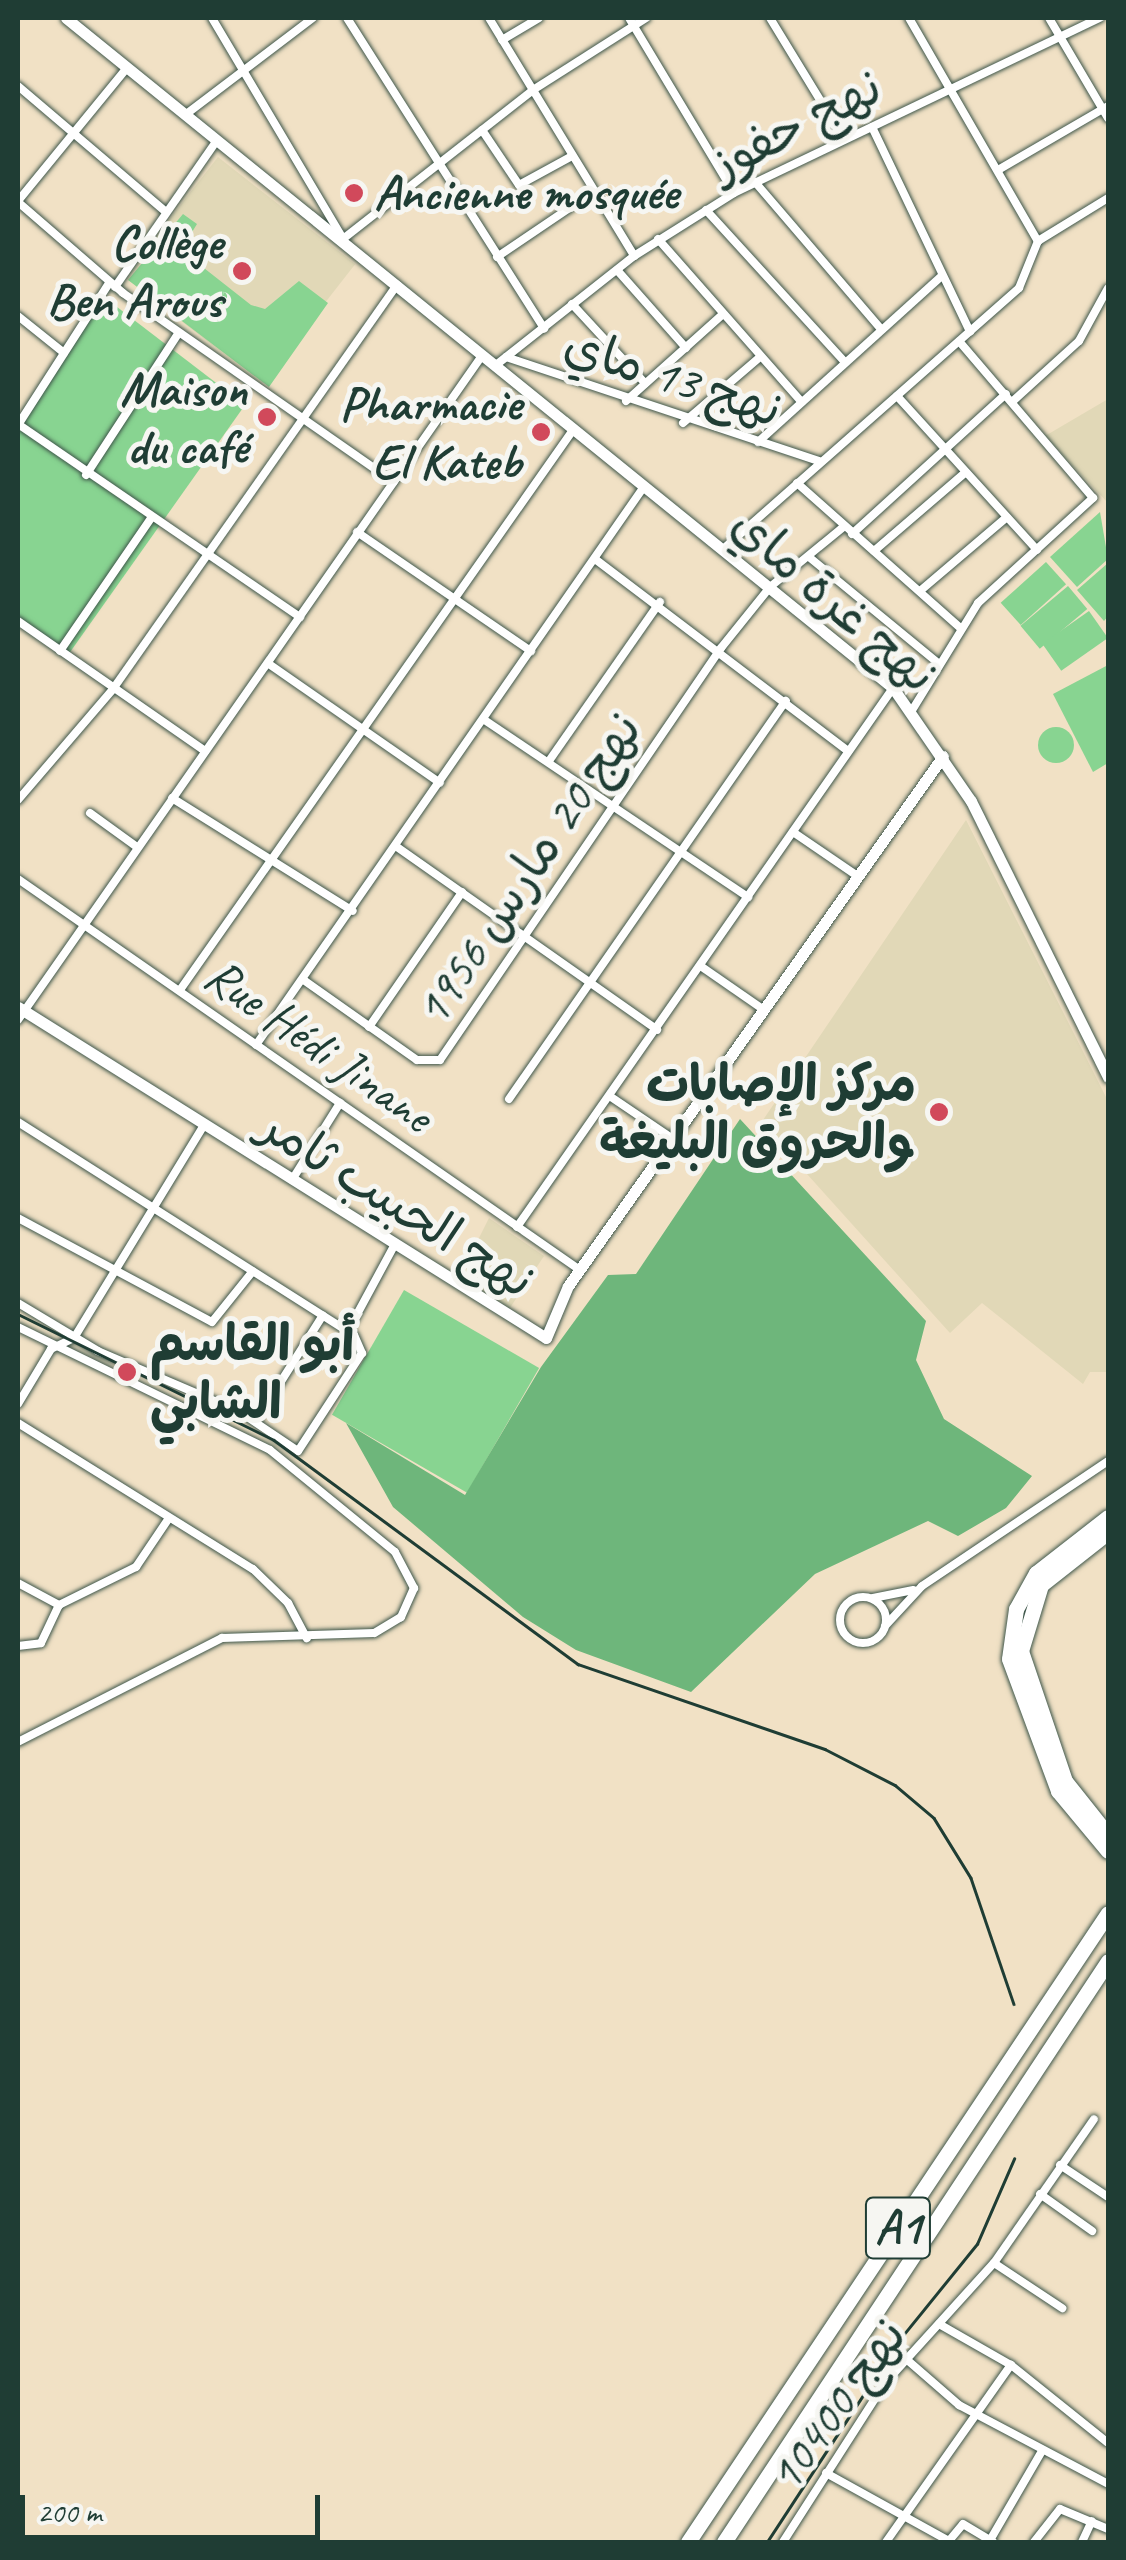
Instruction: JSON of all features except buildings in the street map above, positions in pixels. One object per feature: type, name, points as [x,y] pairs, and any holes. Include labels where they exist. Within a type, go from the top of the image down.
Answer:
[{"type":"highway","points":[[1099,1832],[1058,1791],[1020,1706],[1009,1646],[1036,1573],[1108,1517]]},
{"type":"highway","points":[[1108,1532],[1041,1585],[1021,1650],[1060,1768],[1108,1851]]},
{"type":"highway","name":"A1","points":[[688,2542],[1108,1912]]},
{"type":"highway","name":"A1","points":[[724,2542],[1108,1960]]},
{"type":"street","name":"نهج غرة ماي","points":[[66,18],[343,239],[481,356],[501,361],[573,430],[893,688],[943,756],[1108,1077]]},
{"type":"street","points":[[212,18],[343,239],[533,90],[631,21],[646,18]]},
{"type":"street","points":[[185,116],[313,18]]},
{"type":"street","points":[[347,18],[436,166],[544,329]]},
{"type":"street","points":[[489,18],[634,256]]},
{"type":"street","points":[[502,40],[539,18]]},
{"type":"street","points":[[770,18],[844,139]]},
{"type":"street","points":[[909,18],[1038,240]]},
{"type":"street","points":[[1049,18],[1106,108],[1108,118]]},
{"type":"street","name":"نهج حفوز","points":[[501,361],[634,256],[734,193],[1100,18]]},
{"type":"street","points":[[631,21],[734,193]]},
{"type":"street","points":[[127,68],[18,202],[112,285],[300,420],[394,482]]},
{"type":"street","points":[[18,86],[166,211]]},
{"type":"street","points":[[998,170],[1106,108]]},
{"type":"street","points":[[872,127],[970,332]]},
{"type":"street","points":[[482,130],[520,184],[572,156]]},
{"type":"street","points":[[217,140],[112,285],[18,425],[151,518],[210,548],[300,617]]},
{"type":"street","points":[[755,182],[881,329]]},
{"type":"street","points":[[498,257],[593,192]]},
{"type":"street","points":[[722,550],[1026,280],[1038,240],[1108,198]]},
{"type":"street","points":[[706,210],[845,362]]},
{"type":"street","points":[[658,239],[801,402]]},
{"type":"street","points":[[617,270],[686,348]]},
{"type":"street","points":[[758,442],[942,276]]},
{"type":"street","points":[[18,800],[113,689],[397,285]]},
{"type":"street","points":[[852,534],[946,449],[1078,341],[1108,288]]},
{"type":"street","points":[[572,304],[645,383]]},
{"type":"street","points":[[626,401],[723,314]]},
{"type":"street","points":[[18,316],[64,354]]},
{"type":"street","points":[[86,474],[178,334]]},
{"type":"street","points":[[911,712],[960,627],[1092,492],[959,342]]},
{"type":"street","points":[[20,1013],[481,356]]},
{"type":"street","points":[[684,423],[760,357]]},
{"type":"street","name":"نهج 13 ماي","points":[[501,361],[684,423],[819,462]]},
{"type":"street","points":[[896,396],[1037,550]]},
{"type":"street","points":[[180,990],[573,430]]},
{"type":"street","points":[[874,551],[966,472]]},
{"type":"street","points":[[798,482],[842,528],[960,627]]},
{"type":"street","points":[[256,1045],[486,721],[643,488]]},
{"type":"street","points":[[920,592],[1007,517]]},
{"type":"street","points":[[60,650],[151,518]]},
{"type":"street","name":"نهج 20 مارس 1956","points":[[305,981],[425,1064],[440,1060],[721,648],[770,587],[842,528]]},
{"type":"street","points":[[357,532],[531,652]]},
{"type":"street","points":[[808,556],[938,663]]},
{"type":"street","points":[[595,559],[721,648],[848,751]]},
{"type":"street","points":[[549,760],[660,602]]},
{"type":"street","points":[[18,621],[205,751]]},
{"type":"street","points":[[268,664],[440,784]]},
{"type":"street","points":[[517,1227],[702,968],[893,688]]},
{"type":"street","points":[[509,1099],[786,701]]},
{"type":"street","points":[[486,721],[614,803],[748,897]]},
{"type":"street","name":"نهج الحبيب ثامر","points":[[20,1013],[542,1338],[580,1270],[943,756]]},
{"type":"street","points":[[172,798],[353,911]]},
{"type":"street","points":[[90,813],[137,847]]},
{"type":"street","points":[[793,832],[859,877]]},
{"type":"street","points":[[398,846],[657,1030]]},
{"type":"street","name":"Rue Hédi Jinane","points":[[18,880],[580,1270]]},
{"type":"street","points":[[369,1027],[462,892]]},
{"type":"street","points":[[702,968],[764,1010]]},
{"type":"street","points":[[611,1097],[672,1139]]},
{"type":"street","points":[[292,1180],[340,1103]]},
{"type":"street","points":[[18,1122],[348,1331],[362,1353],[300,1451],[256,1421],[74,1338],[18,1304]]},
{"type":"street","points":[[18,1404],[52,1349],[74,1338],[204,1125]]},
{"type":"street","points":[[18,1218],[112,1276],[212,1322],[253,1271]]},
{"type":"street","points":[[348,1331],[395,1244]]},
{"type":"street","points":[[256,1421],[322,1315]]},
{"type":"street","points":[[18,1328],[52,1349],[259,1443],[407,1564],[410,1606],[388,1627],[307,1638],[202,1644],[18,1742]]},
{"type":"street","points":[[18,1423],[271,1584],[307,1638]]},
{"type":"street","points":[[922,1586],[849,1601],[841,1629],[865,1643],[922,1586],[1106,1465]]},
{"type":"street","points":[[18,1646],[41,1643],[59,1605],[136,1566],[169,1518]]},
{"type":"street","points":[[18,1583],[59,1605]]},
{"type":"street","points":[[872,1598],[885,1626]]},
{"type":"street","name":"نهج 10400","points":[[783,2542],[905,2358],[994,2263],[1094,2120]]},
{"type":"street","points":[[1060,2166],[1108,2198]]},
{"type":"street","points":[[1040,2194],[1092,2231]]},
{"type":"street","points":[[994,2263],[1062,2308]]},
{"type":"street","points":[[939,2324],[1011,2365],[1108,2443]]},
{"type":"street","points":[[905,2358],[976,2415],[1108,2484]]},
{"type":"street","points":[[886,2542],[1011,2365]]},
{"type":"street","points":[[826,2474],[906,2512],[949,2542],[964,2524],[991,2542],[1042,2450]]},
{"type":"street","points":[[1034,2542],[1056,2510],[1108,2529]]},
{"type":"street","points":[[1082,2542],[1092,2521]]},
{"type":"shaded area","name":"Collège Ben Arous","points":[[218,157],[355,264],[262,384],[124,277]]},
{"type":"shaded area","points":[[1108,399],[1108,503],[1045,436]]},
{"type":"shaded area","name":"مركز الإصابات والحروق البليغة","points":[[966,820],[1108,1101],[1108,1372],[1090,1372],[1083,1384],[982,1303],[950,1333],[761,1123]]},
{"type":"shaded area","points":[[489,1218],[544,1256],[508,1311],[459,1278]]},
{"type":"green space","points":[[183,214],[197,224],[181,250],[251,305],[265,309],[299,281],[328,303],[269,387],[128,280]]},
{"type":"green space","points":[[104,297],[245,405],[68,655],[18,619],[18,425]]},
{"type":"green space","points":[[1100,512],[1108,559],[1077,587],[1050,557]]},
{"type":"green space","points":[[1046,562],[1066,584],[1021,625],[1001,603]]},
{"type":"green space","points":[[1108,563],[1108,616],[1104,621],[1077,590]]},
{"type":"green space","points":[[1068,586],[1087,609],[1040,649],[1021,626]]},
{"type":"green space","points":[[1089,611],[1108,638],[1061,671],[1042,644]]},
{"type":"green space","points":[[1108,665],[1108,763],[1093,772],[1053,694]]},
{"type":"green space","points":[[1056,727],[1069,732],[1074,745],[1069,758],[1056,763],[1043,758],[1038,745],[1043,732]]},
{"type":"green space","points":[[740,1119],[926,1321],[916,1360],[944,1419],[1032,1476],[1006,1508],[958,1536],[928,1521],[815,1574],[691,1692],[576,1650],[523,1617],[393,1507],[346,1423],[465,1495],[541,1367],[608,1275],[636,1274]]},
{"type":"green space","points":[[404,1290],[539,1368],[467,1493],[332,1415]]},
{"type":"tram line","points":[[18,1314],[274,1440],[578,1664],[825,1749],[895,1785],[934,1818],[971,1878],[1014,2004]]},
{"type":"tram line","points":[[767,2542],[900,2339],[977,2244],[1014,2159]]},
{"type":"place","name":"Ancienne mosquée","points":[[354,193]]},
{"type":"place","name":"Collège Ben Arous","points":[[242,271]]},
{"type":"place","name":"Maison du café","points":[[267,417]]},
{"type":"place","name":"Pharmacie El Kateb","points":[[541,432]]},
{"type":"place","name":"مركز الإصابات والحروق البليغة","points":[[939,1112]]},
{"type":"place","name":"أبو القاسم الشابي","points":[[127,1372]]}]
